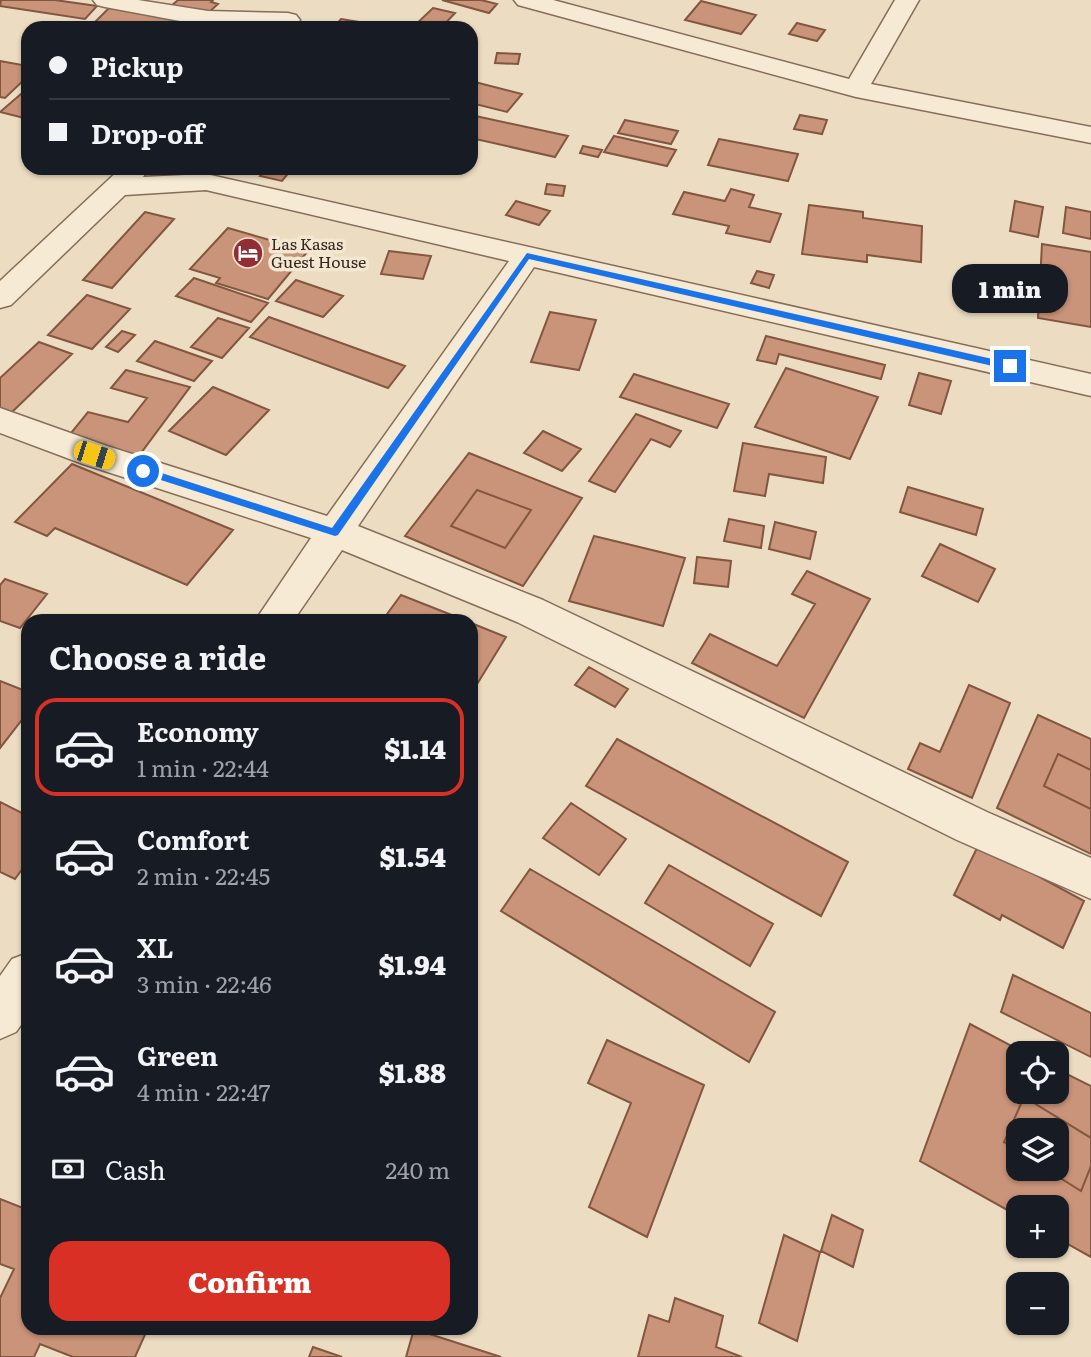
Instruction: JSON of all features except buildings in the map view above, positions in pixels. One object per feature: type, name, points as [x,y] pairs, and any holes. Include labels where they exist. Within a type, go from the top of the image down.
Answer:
[{"type":"street","points":[[105,0],[193,17],[290,18]]},
{"type":"street","points":[[526,0],[856,89],[1091,135]]},
{"type":"street","points":[[856,89],[907,0]]},
{"type":"street","points":[[0,299],[128,177],[200,175],[527,256],[1091,385]]},
{"type":"street","points":[[278,614],[527,256]]},
{"type":"street","points":[[0,420],[94,455],[335,532],[530,611],[972,826],[1091,879]]},
{"type":"street","points":[[0,1016],[21,985]]},
{"type":"place","name":"Las Kasas Guest House","points":[[248,253]]},
{"type":"route","points":[[143,471],[335,532],[527,256],[1010,366]]}]
